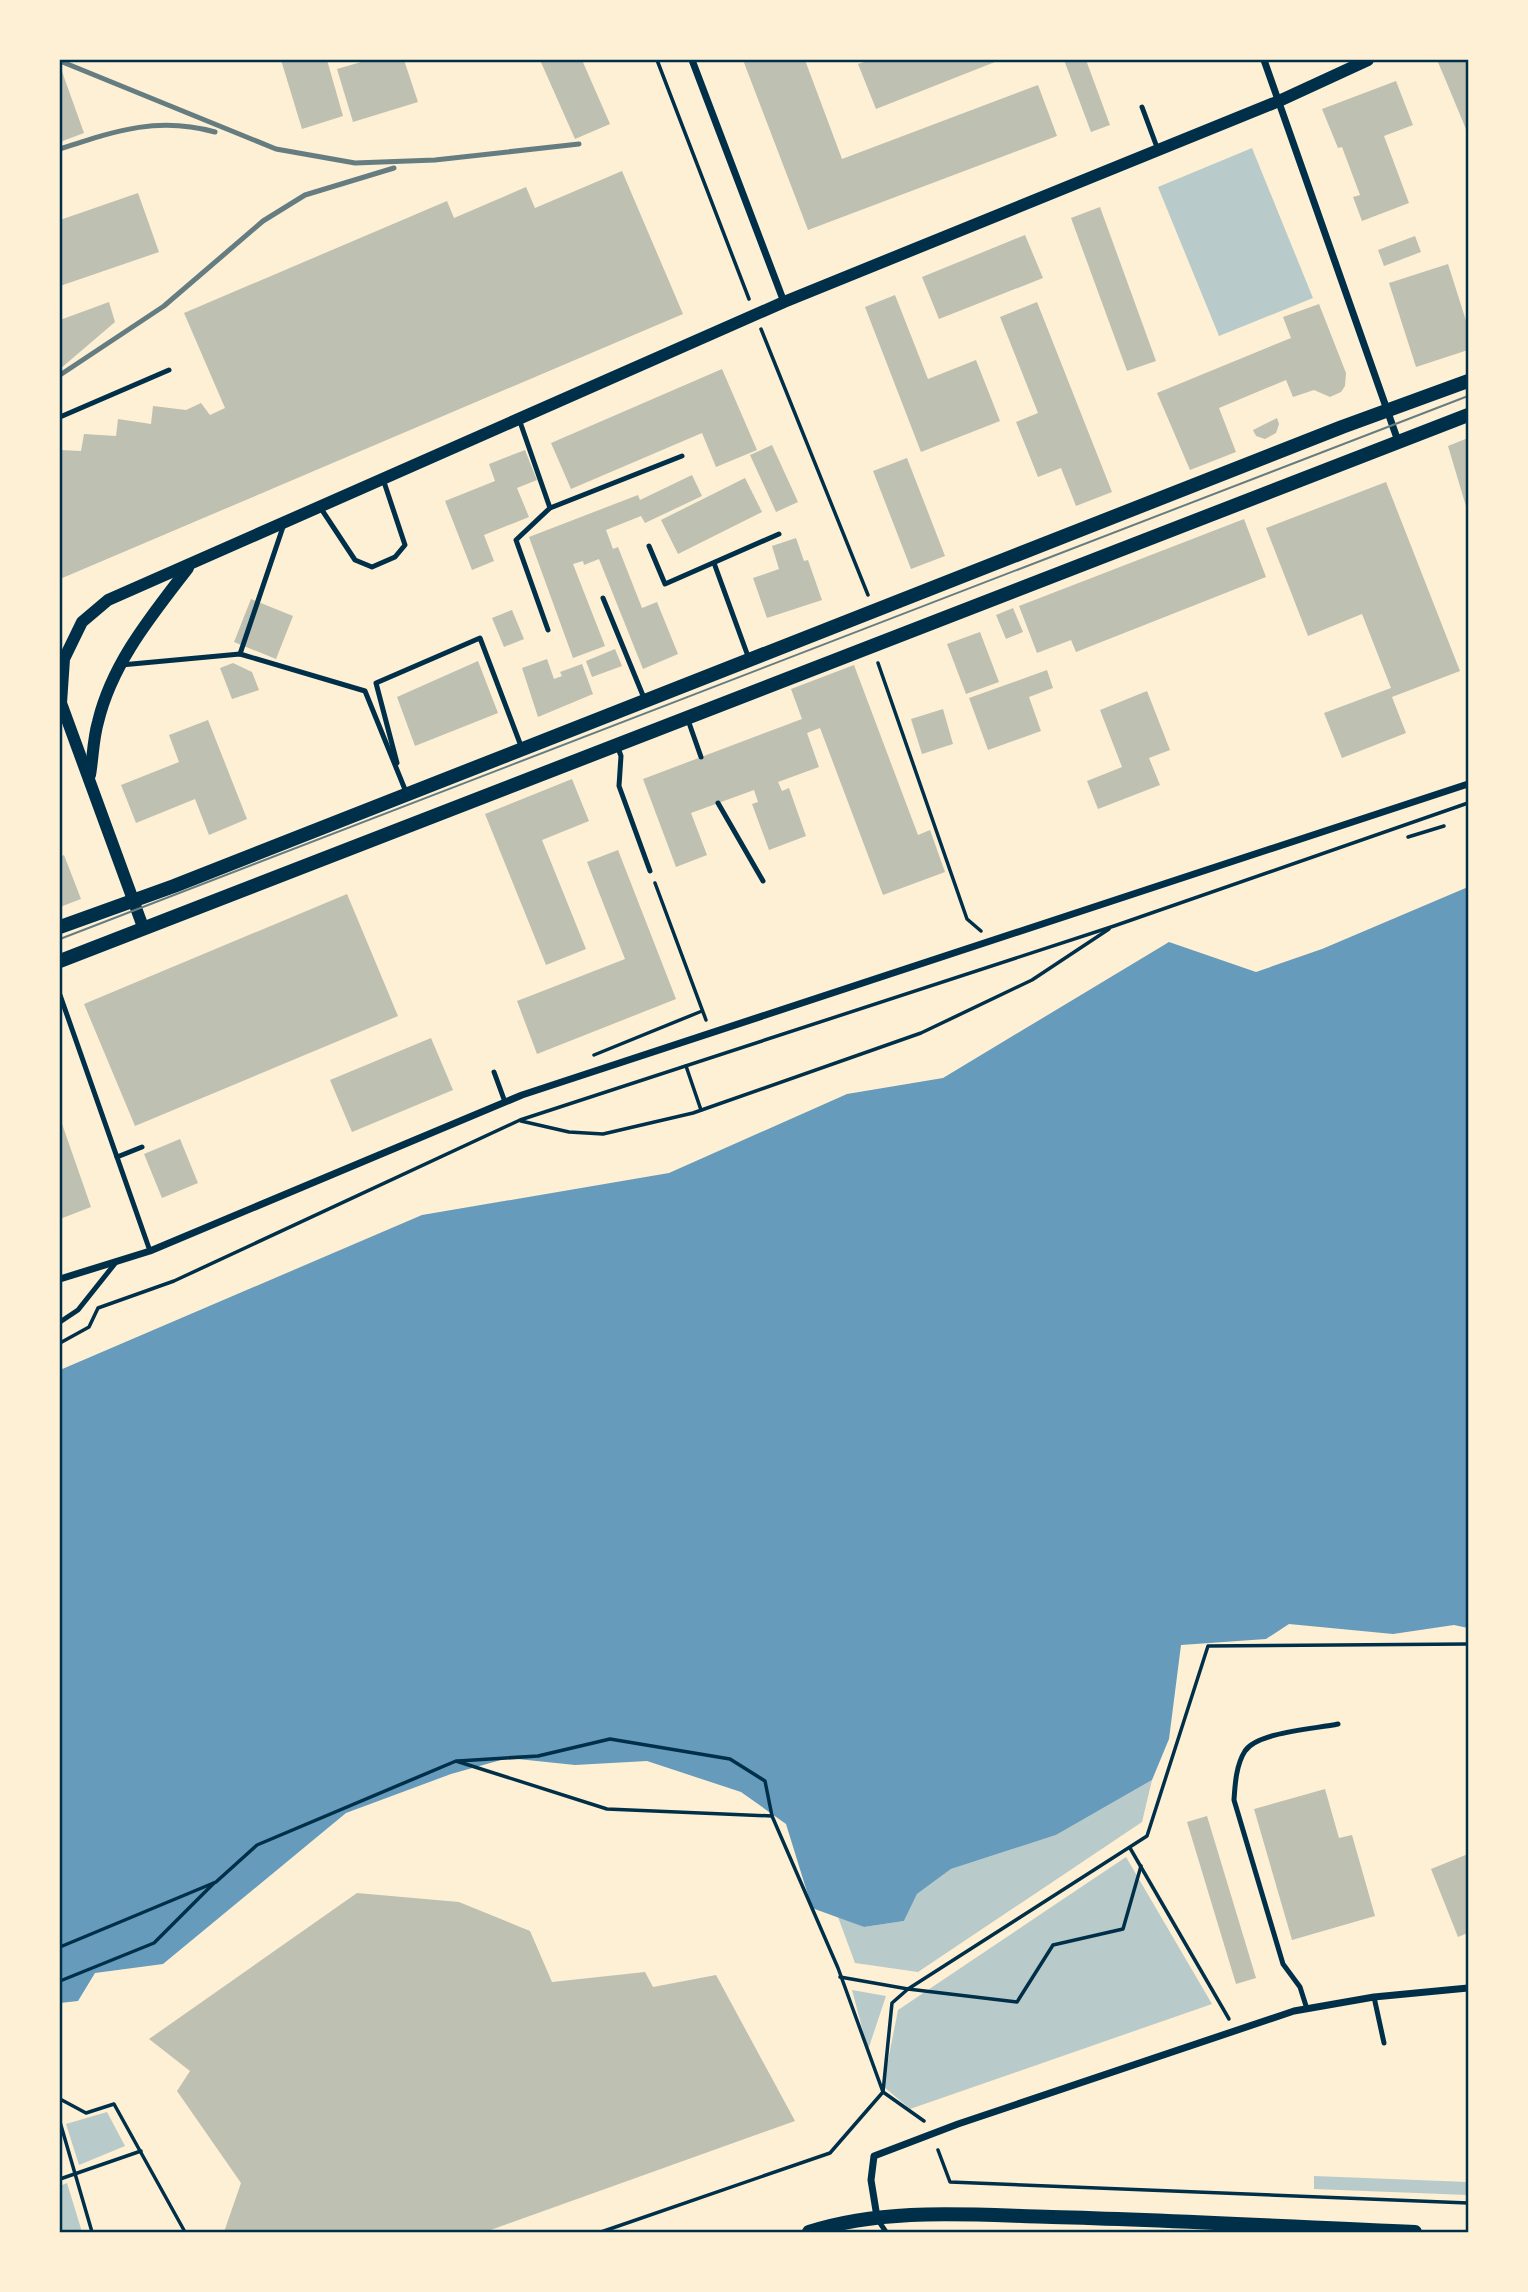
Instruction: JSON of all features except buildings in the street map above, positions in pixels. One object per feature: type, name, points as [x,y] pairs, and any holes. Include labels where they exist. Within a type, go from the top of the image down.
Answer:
[{"type":"main road","points":[[60,927],[1468,381]]},
{"type":"main road","points":[[60,961],[144,926],[1468,415]]},
{"type":"main road","points":[[809,2232],[877,2217],[943,2214],[1144,2219],[1415,2232]]},
{"type":"street","points":[[692,60],[784,302]]},
{"type":"street","points":[[1264,60],[1398,442]]},
{"type":"street","points":[[144,926],[132,900],[90,777],[61,703],[64,659],[82,622],[108,600],[784,302],[1279,101],[1368,60]]},
{"type":"street","points":[[90,777],[98,721],[119,665],[148,620],[190,565]]},
{"type":"street","points":[[60,1279],[150,1251],[505,1102],[991,939],[1468,784]]},
{"type":"street","points":[[877,2217],[871,2180],[874,2156],[958,2124],[1307,2009],[1374,1997],[1468,1988]]},
{"type":"lane","points":[[1142,107],[1158,150]]},
{"type":"lane","points":[[60,417],[169,370]]},
{"type":"lane","points":[[519,419],[550,508]]},
{"type":"lane","points":[[548,630],[516,540],[550,508],[682,456]]},
{"type":"lane","points":[[320,507],[355,560],[372,568],[396,557],[405,545],[383,479]]},
{"type":"lane","points":[[240,654],[284,523]]},
{"type":"lane","points":[[649,546],[665,584],[779,534]]},
{"type":"lane","points":[[714,563],[750,660]]},
{"type":"lane","points":[[603,597],[645,701]]},
{"type":"lane","points":[[401,779],[376,683],[480,638],[522,749]]},
{"type":"lane","points":[[119,665],[240,654],[365,691],[407,794]]},
{"type":"lane","points":[[687,717],[701,757]]},
{"type":"lane","points":[[617,745],[621,756],[619,786],[650,871]]},
{"type":"lane","points":[[718,803],[763,881]]},
{"type":"lane","points":[[60,995],[150,1251]]},
{"type":"lane","points":[[494,1072],[505,1102]]},
{"type":"lane","points":[[117,1157],[142,1147]]},
{"type":"lane","points":[[60,1322],[78,1310],[117,1261]]},
{"type":"lane","points":[[1307,2009],[1300,1987],[1283,1964],[1234,1800],[1236,1777],[1243,1753],[1254,1740],[1338,1724]]},
{"type":"lane","points":[[1374,1997],[1384,2043]]},
{"type":"lane","points":[[877,2217],[886,2232]]},
{"type":"path","points":[[875,654],[967,919],[991,939]]},
{"type":"path","points":[[60,1343],[89,1328],[97,1308],[174,1281],[520,1120],[1114,926],[1468,803]]},
{"type":"path","points":[[1423,819],[1427,831]]},
{"type":"path","points":[[1409,838],[1444,826]]},
{"type":"path","points":[[650,871],[711,1032]]},
{"type":"path","points":[[520,1120],[569,1132],[603,1134],[701,1110],[921,1033],[1032,980],[1114,926]]},
{"type":"path","points":[[686,1066],[701,1110]]},
{"type":"path","points":[[601,2232],[830,2153],[883,2092],[892,2003],[908,1989],[1147,1836],[1208,1646],[1468,1644]]},
{"type":"path","points":[[60,1981],[154,1943],[257,1844],[456,1761],[538,1756],[610,1739],[730,1759],[765,1781],[772,1816],[838,1969],[883,2092],[924,2121]]},
{"type":"path","points":[[456,1761],[607,1809],[772,1816]]},
{"type":"path","points":[[1130,1848],[1236,2031]]},
{"type":"path","points":[[840,1977],[908,1989],[1017,2002],[1053,1945],[1123,1929],[1141,1866]]},
{"type":"path","points":[[60,1947],[216,1882]]},
{"type":"path","points":[[60,2099],[86,2113],[114,2104],[185,2232]]},
{"type":"path","points":[[60,2122],[92,2232]]},
{"type":"path","points":[[938,2150],[950,2182],[1468,2203]]},
{"type":"path","points":[[60,2179],[141,2151]]},
{"type":"shaded area","points":[[1252,148],[1313,298],[1219,336],[1158,187]]},
{"type":"shaded area","points":[[1152,1780],[1142,1822],[918,1972],[855,1963],[838,1917],[864,1927],[904,1921],[917,1894],[951,1869],[1056,1835]]},
{"type":"shaded area","points":[[1126,1857],[1212,2004],[910,2109],[883,2086],[898,2010]]},
{"type":"shaded area","points":[[852,1990],[886,1996],[868,2050]]},
{"type":"shaded area","points":[[107,2112],[125,2146],[79,2165],[66,2124]]},
{"type":"shaded area","points":[[1314,2176],[1468,2182],[1468,2195],[1314,2189]]},
{"type":"shaded area","points":[[67,2183],[82,2232],[60,2232],[60,2186]]},
{"type":"water","points":[[1468,887],[1468,1628],[1454,1625],[1393,1634],[1289,1624],[1266,1639],[1181,1645],[1169,1739],[1152,1780],[1056,1835],[951,1869],[917,1894],[904,1921],[864,1927],[812,1908],[786,1824],[741,1792],[647,1761],[575,1765],[508,1758],[451,1774],[346,1813],[163,1964],[95,1973],[78,2001],[60,2003],[60,1370],[422,1215],[669,1173],[847,1094],[943,1078],[1169,942],[1256,972],[1322,949]]},
{"type":"tram line","points":[[60,939],[1468,396]]},
{"type":"railway","points":[[60,61],[276,149],[355,163],[435,160],[579,144]]},
{"type":"railway","points":[[60,149],[99,136],[136,128],[174,125],[215,132]]},
{"type":"railway","points":[[60,375],[164,306],[263,221],[305,195],[394,168]]}]
